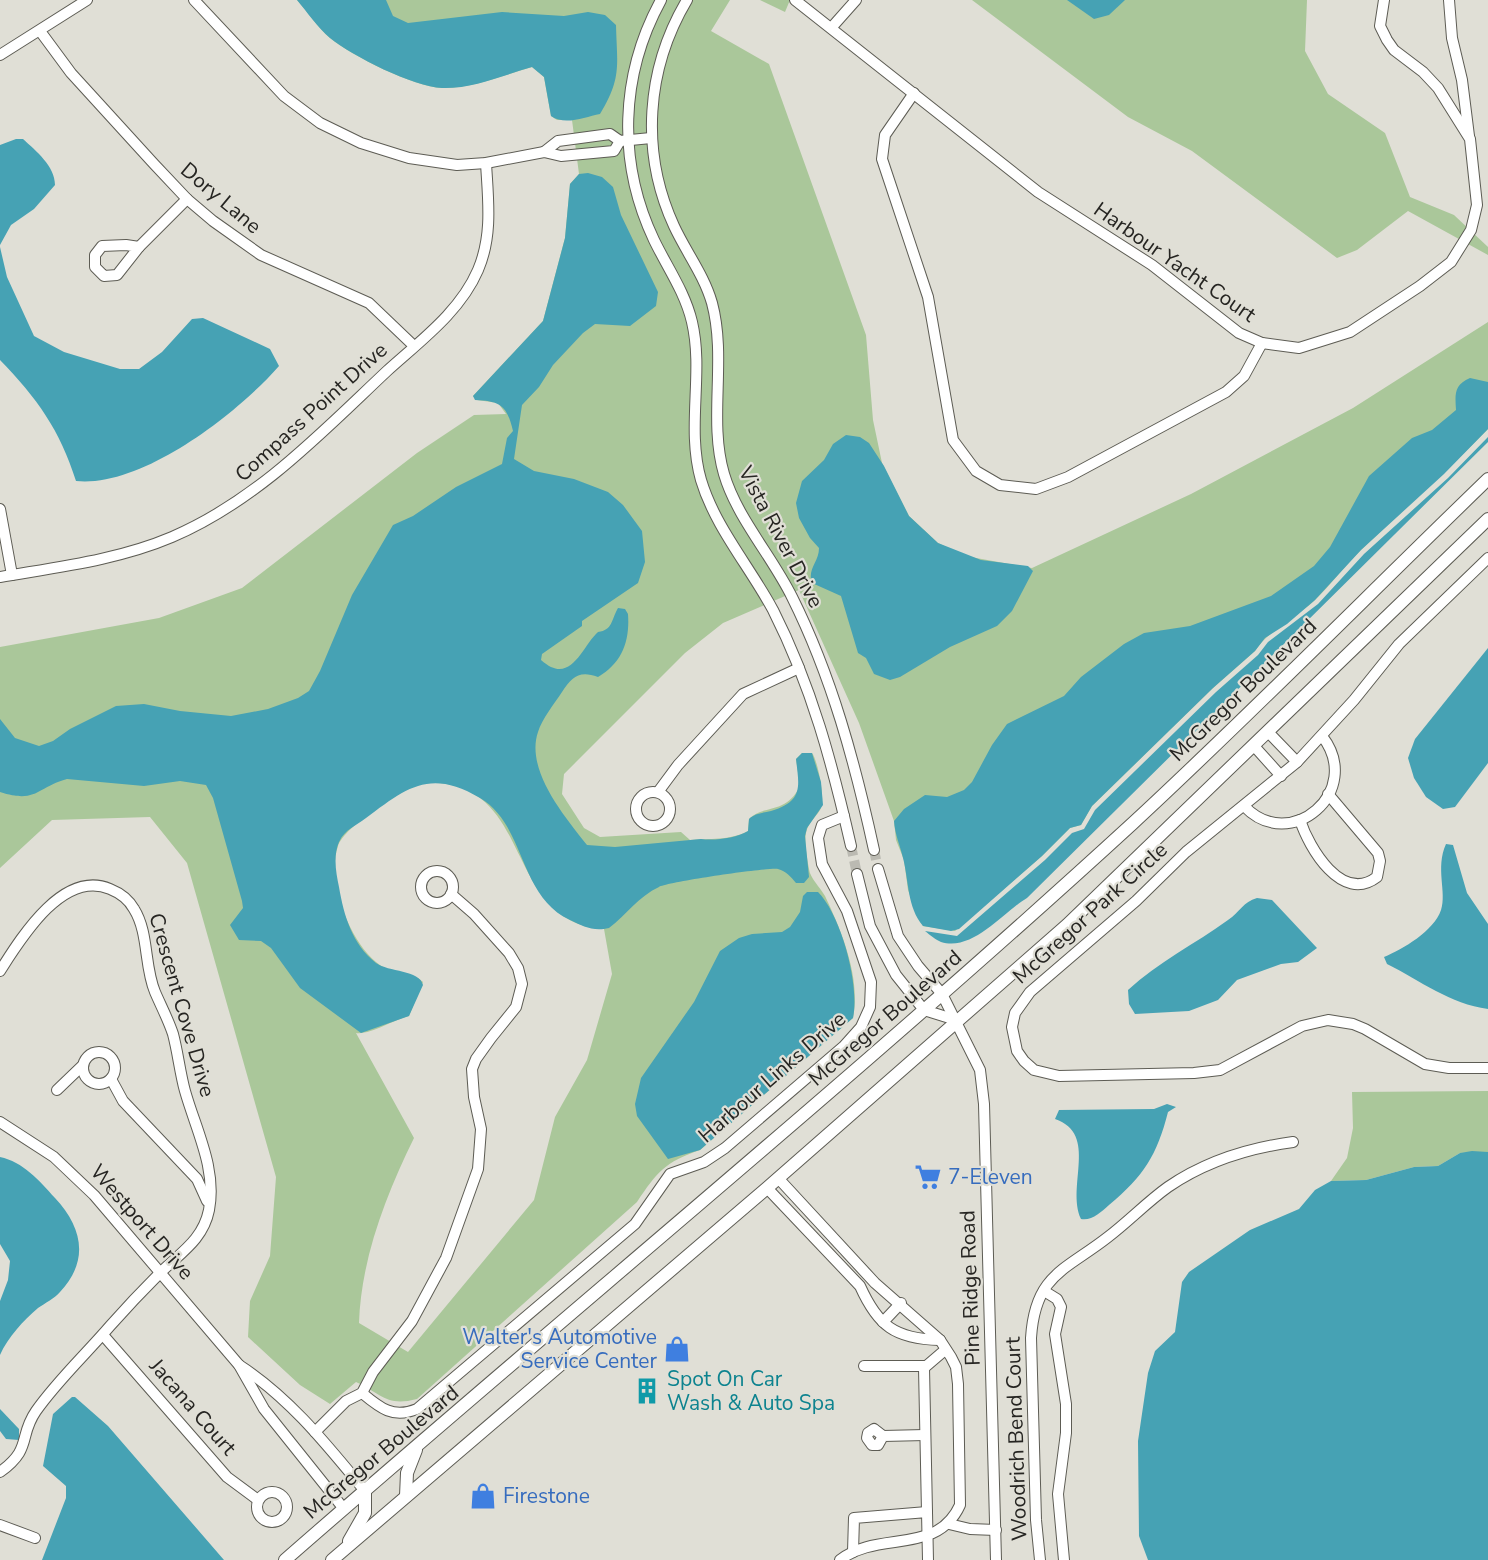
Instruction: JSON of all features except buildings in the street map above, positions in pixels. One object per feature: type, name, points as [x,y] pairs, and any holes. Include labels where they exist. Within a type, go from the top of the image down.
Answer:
[{"type":"main road","name":"McGregor Boulevard","points":[[285,1560],[924,1010],[1135,822],[1488,479]]},
{"type":"main road","points":[[332,1560],[767,1188],[1067,925],[1488,519]]},
{"type":"main road","points":[[406,1496],[407,1473],[418,1446]]},
{"type":"main road","points":[[344,1550],[365,1512],[365,1491]]},
{"type":"street","points":[[0,56],[87,0]]},
{"type":"street","points":[[194,0],[284,96],[320,123],[361,143],[410,158],[457,165],[486,163],[544,152],[561,156],[614,151],[624,141]]},
{"type":"street","name":"Vista River Drive","points":[[661,0],[638,57],[624,141],[645,218],[680,287],[692,321],[696,366],[696,450],[701,480],[714,513],[773,611],[799,668],[825,735],[851,846]]},
{"type":"street","name":"Vista River Drive","points":[[687,0],[671,33],[658,71],[651,138],[655,170],[666,207],[705,284],[716,318],[720,352],[718,428],[724,475],[735,499],[792,597],[817,652],[852,754],[874,850]]},
{"type":"street","name":"Harbour Yacht Court","points":[[795,0],[1058,206],[1152,265],[1239,333],[1262,343],[1299,348],[1350,332],[1451,262],[1471,230],[1477,205],[1462,80],[1452,38],[1449,0]]},
{"type":"street","points":[[832,27],[856,0]]},
{"type":"street","name":"Harbour Yacht Court","points":[[1383,0],[1380,26],[1387,40],[1394,50],[1423,72],[1438,88],[1470,138]]},
{"type":"street","name":"Dory Lane","points":[[40,31],[71,73],[187,199],[237,240],[261,255],[311,280],[369,303],[414,346]]},
{"type":"street","points":[[914,93],[885,135],[882,159],[928,297],[953,440],[966,460],[987,479],[1000,485],[1024,490],[1046,487],[1068,477],[1226,392],[1248,370],[1262,343]]},
{"type":"street","points":[[544,152],[558,141],[610,134],[624,141],[651,138]]},
{"type":"street","points":[[584,138],[586,154]]},
{"type":"street","name":"Compass Point Drive","points":[[0,577],[86,563],[138,549],[192,528],[230,507],[292,460],[456,306],[480,265],[489,223],[486,163]]},
{"type":"street","points":[[139,247],[187,199]]},
{"type":"street","points":[[0,509],[12,575]]},
{"type":"street","name":"McGregor Park Circle","points":[[1488,558],[1399,644],[1322,736],[1297,762],[1186,852],[1136,901],[1022,1001],[1012,1027],[1017,1050],[1024,1061],[1034,1070],[1059,1076],[1207,1072],[1231,1066],[1302,1026],[1328,1020],[1353,1024],[1365,1029],[1425,1064],[1449,1068],[1488,1068]]},
{"type":"street","points":[[658,792],[678,765],[743,694],[799,668]]},
{"type":"street","points":[[1268,732],[1297,762]]},
{"type":"street","points":[[1244,806],[1264,822],[1284,824],[1300,820],[1317,809],[1335,780],[1336,768],[1332,749],[1322,736]]},
{"type":"street","points":[[1254,746],[1281,776]]},
{"type":"street","points":[[1300,820],[1313,849],[1345,883],[1362,886],[1377,877],[1380,861],[1378,853],[1328,794]]},
{"type":"street","name":"Harbour Links Drive","points":[[362,1393],[381,1409],[395,1414],[417,1409],[635,1224],[670,1174],[714,1156],[854,1036],[870,1006],[871,982],[847,911],[827,877],[818,838],[822,825],[844,816]]},
{"type":"street","points":[[878,869],[898,936],[918,966],[942,994]]},
{"type":"street","points":[[857,874],[866,913],[876,940],[896,975],[924,1010],[956,1020]]},
{"type":"street","name":"Crescent Cove Drive","points":[[0,971],[56,899],[67,892],[92,885],[104,886],[128,900],[140,924],[152,982],[172,1031],[186,1095],[202,1137],[207,1163],[209,1207],[205,1224],[195,1242],[161,1272],[35,1412],[19,1455],[0,1472]]},
{"type":"street","points":[[315,1432],[346,1401],[362,1393],[373,1372],[412,1321],[427,1297],[457,1232],[482,1154],[481,1129],[474,1097],[472,1069],[476,1059],[516,1007],[522,984],[518,968],[509,953],[474,914],[451,894]]},
{"type":"street","name":"Pine Ridge Road","points":[[942,994],[980,1070],[984,1101],[996,1560]]},
{"type":"street","points":[[57,1090],[92,1053],[108,1055],[115,1064],[111,1079],[102,1085],[92,1083],[84,1076],[82,1066]]},
{"type":"street","points":[[111,1079],[123,1101],[197,1179],[209,1207]]},
{"type":"street","name":"Westport Drive","points":[[0,1122],[36,1143],[74,1174],[239,1365],[264,1409],[344,1509]]},
{"type":"street","name":"Woodrich Bend Court","points":[[1040,1560],[1036,1520],[1032,1338],[1036,1310],[1044,1291],[1066,1265],[1105,1240],[1168,1187],[1242,1151],[1293,1142]]},
{"type":"street","points":[[778,1178],[875,1283],[901,1303],[943,1345],[956,1367],[960,1505],[949,1524],[928,1536],[877,1545],[853,1552],[840,1560]]},
{"type":"street","points":[[767,1188],[852,1277],[883,1322],[901,1335],[943,1345]]},
{"type":"street","points":[[852,1277],[862,1268]]},
{"type":"street","points":[[1044,1291],[1057,1299],[1060,1307],[1055,1334],[1066,1404],[1066,1433],[1058,1494],[1064,1560]]},
{"type":"street","points":[[883,1322],[901,1303]]},
{"type":"street","name":"Jacana Court","points":[[103,1335],[227,1477],[258,1500]]},
{"type":"street","points":[[928,1560],[925,1366],[943,1345]]},
{"type":"street","name":"Westport Drive","points":[[239,1365],[265,1381],[315,1432],[365,1491]]},
{"type":"street","points":[[864,1366],[925,1366]]},
{"type":"street","points":[[882,1436],[925,1435]]},
{"type":"street","points":[[853,1552],[854,1518],[927,1512]]},
{"type":"street","points":[[949,1524],[970,1529],[996,1530]]},
{"type":"street","points":[[0,1525],[35,1538]]},
{"type":"green space","points":[[297,0],[730,0],[711,31],[769,64],[866,335],[873,420],[882,463],[909,516],[938,543],[965,556],[1032,568],[1191,494],[1353,408],[1488,322],[1488,429],[1355,556],[1314,601],[1267,637],[1255,651],[1213,688],[1092,806],[1081,825],[1070,828],[1042,856],[955,931],[923,926],[918,918],[908,890],[904,860],[896,840],[894,821],[859,723],[799,590],[723,623],[685,653],[564,774],[562,794],[584,828],[600,837],[681,832],[690,840],[727,838],[748,831],[749,819],[755,814],[782,805],[794,795],[800,786],[796,759],[802,753],[812,753],[819,772],[822,805],[807,829],[805,842],[807,856],[810,872],[825,896],[848,956],[854,987],[853,1018],[700,1150],[678,1159],[663,1169],[637,1202],[417,1399],[407,1401],[385,1398],[356,1382],[330,1404],[300,1385],[248,1337],[250,1301],[270,1256],[276,1177],[187,863],[150,817],[52,820],[0,868],[0,647],[159,618],[242,588],[417,453],[474,415],[506,414],[498,403],[477,400],[473,396],[543,321],[565,238],[570,184],[579,174],[572,120],[557,120],[551,116],[544,77],[532,67],[487,81],[453,88],[416,82],[384,69],[340,45],[317,25]],"holes":[[[424,783],[460,787],[485,802],[503,825],[531,878],[548,902],[571,920],[604,929],[612,974],[587,1060],[555,1117],[534,1200],[408,1352],[359,1323],[364,1275],[370,1251],[385,1205],[414,1138],[356,1033],[368,1032],[409,1016],[423,982],[418,978],[385,968],[366,952],[342,909],[335,875],[335,860],[338,846],[351,829],[376,809],[403,792]]]},
{"type":"green space","points":[[760,0],[790,0],[785,12]]},
{"type":"green space","points":[[972,0],[1307,0],[1305,51],[1328,94],[1385,133],[1410,197],[1454,215],[1488,247],[1488,255],[1408,211],[1357,250],[1337,258],[1192,151],[1128,117]]},
{"type":"green space","points":[[1488,1091],[1488,1152],[1460,1153],[1438,1166],[1414,1167],[1366,1180],[1331,1181],[1347,1158],[1353,1128],[1352,1092]]},
{"type":"water","points":[[297,0],[386,0],[393,16],[408,23],[502,12],[564,16],[588,12],[605,15],[616,25],[617,71],[615,81],[600,114],[575,120],[557,119],[551,116],[544,77],[532,67],[465,86],[442,88],[430,86],[384,69],[340,45],[321,30]]},
{"type":"water","points":[[1067,0],[1125,0],[1109,15],[1094,19]]},
{"type":"water","points":[[23,139],[44,159],[52,171],[55,185],[34,209],[11,225],[0,245],[0,145]]},
{"type":"water","points":[[588,173],[602,177],[613,187],[621,215],[658,292],[656,306],[630,326],[595,324],[583,333],[553,365],[539,387],[522,405],[514,459],[534,471],[574,479],[608,492],[623,505],[642,531],[645,562],[638,583],[582,621],[582,626],[542,654],[541,660],[551,667],[560,669],[568,667],[598,632],[609,627],[618,608],[625,609],[628,614],[628,633],[619,658],[598,677],[586,674],[573,679],[545,717],[538,732],[535,747],[537,762],[549,792],[558,807],[587,845],[615,847],[719,839],[748,831],[751,817],[782,807],[794,797],[798,785],[796,759],[802,753],[812,753],[821,782],[823,805],[807,828],[805,836],[809,877],[804,883],[796,883],[783,871],[771,869],[718,875],[666,885],[645,895],[609,928],[588,928],[553,909],[540,895],[506,825],[495,810],[480,798],[447,784],[433,783],[419,786],[394,798],[351,828],[341,838],[337,847],[336,864],[341,898],[355,938],[376,963],[416,976],[423,985],[409,1016],[361,1033],[300,988],[271,948],[261,941],[239,940],[230,925],[243,908],[242,901],[213,798],[206,785],[180,781],[144,786],[67,779],[30,795],[0,792],[0,719],[15,738],[39,746],[53,741],[70,729],[116,706],[144,704],[180,711],[231,716],[268,709],[298,698],[309,691],[320,671],[352,595],[393,525],[413,516],[456,487],[502,464],[507,438],[513,431],[508,416],[502,406],[475,400],[473,396],[543,321],[565,238],[570,184],[579,174]]},
{"type":"water","points":[[0,247],[7,277],[34,336],[64,352],[120,369],[139,369],[162,352],[192,319],[203,318],[270,349],[279,366],[239,405],[187,444],[130,473],[102,480],[76,481],[55,430],[25,388],[0,360]]},
{"type":"water","points":[[1470,378],[1488,382],[1488,429],[1444,474],[1361,550],[1315,600],[1287,624],[1265,638],[1255,651],[1213,688],[1092,806],[1081,825],[1070,828],[1042,856],[959,929],[951,931],[923,926],[911,902],[894,821],[904,809],[925,795],[947,797],[964,790],[972,782],[992,745],[1007,724],[1064,696],[1081,677],[1124,644],[1144,633],[1190,626],[1271,596],[1314,566],[1330,547],[1369,476],[1412,438],[1432,430],[1456,410],[1458,387]]},
{"type":"water","points":[[846,435],[860,437],[869,443],[884,466],[909,516],[938,543],[981,560],[1028,566],[1033,571],[1012,611],[997,626],[950,647],[900,677],[890,680],[874,674],[866,658],[858,653],[841,596],[812,583],[812,569],[819,548],[810,538],[799,518],[796,503],[802,481],[824,460],[833,444]]},
{"type":"water","points":[[1488,437],[1488,442],[1027,898],[987,929],[965,941],[953,944],[941,942],[925,931],[957,936],[1045,860],[1072,833],[1084,829],[1095,810],[1216,692],[1258,655],[1268,642],[1318,604],[1364,554],[1448,478]]},
{"type":"water","points":[[1488,648],[1488,763],[1455,807],[1443,809],[1426,797],[1414,778],[1408,758],[1415,739]]},
{"type":"water","points":[[1446,844],[1453,845],[1467,893],[1488,924],[1488,1009],[1461,1002],[1436,991],[1387,964],[1384,957],[1417,938],[1437,918],[1441,910],[1443,895],[1441,862]]},
{"type":"water","points":[[807,892],[818,892],[841,933],[854,988],[853,1018],[700,1150],[668,1159],[637,1116],[635,1104],[641,1078],[694,1002],[720,951],[739,938],[752,934],[782,932],[790,927],[800,912],[803,896]]},
{"type":"water","points":[[1257,898],[1272,900],[1317,948],[1298,962],[1281,964],[1237,980],[1218,1000],[1189,1011],[1135,1014],[1129,1004],[1128,990],[1232,917],[1248,902]]},
{"type":"water","points":[[1167,1104],[1176,1107],[1168,1112],[1154,1153],[1140,1174],[1100,1213],[1089,1219],[1081,1219],[1077,1206],[1079,1149],[1076,1136],[1068,1126],[1055,1119],[1059,1110],[1154,1109]]},
{"type":"water","points":[[1488,1152],[1488,1560],[1148,1560],[1139,1536],[1138,1441],[1148,1373],[1155,1351],[1175,1332],[1182,1282],[1189,1272],[1250,1230],[1299,1209],[1315,1190],[1331,1181],[1366,1180],[1414,1167],[1438,1166],[1460,1153]]},
{"type":"water","points":[[0,1157],[16,1163],[37,1178],[64,1209],[76,1232],[79,1256],[70,1280],[58,1294],[21,1324],[0,1355],[0,1301],[8,1280],[10,1261],[0,1244]]},
{"type":"water","points":[[72,1397],[75,1397],[108,1426],[224,1560],[42,1560],[66,1498],[66,1486],[43,1466],[53,1414]]},
{"type":"water","points":[[0,1409],[19,1429],[19,1440],[6,1439],[0,1431]]},
{"type":"tunnel","points":[[851,846],[857,874]]},
{"type":"tunnel","points":[[874,850],[878,869]]},
{"type":"place","name":"7-Eleven","points":[[928,1177]]},
{"type":"place","name":"Walter's Automotive Service Center","points":[[677,1349]]},
{"type":"place","name":"Spot On Car Wash & Auto Spa","points":[[647,1391]]},
{"type":"place","name":"Firestone","points":[[483,1496]]}]
